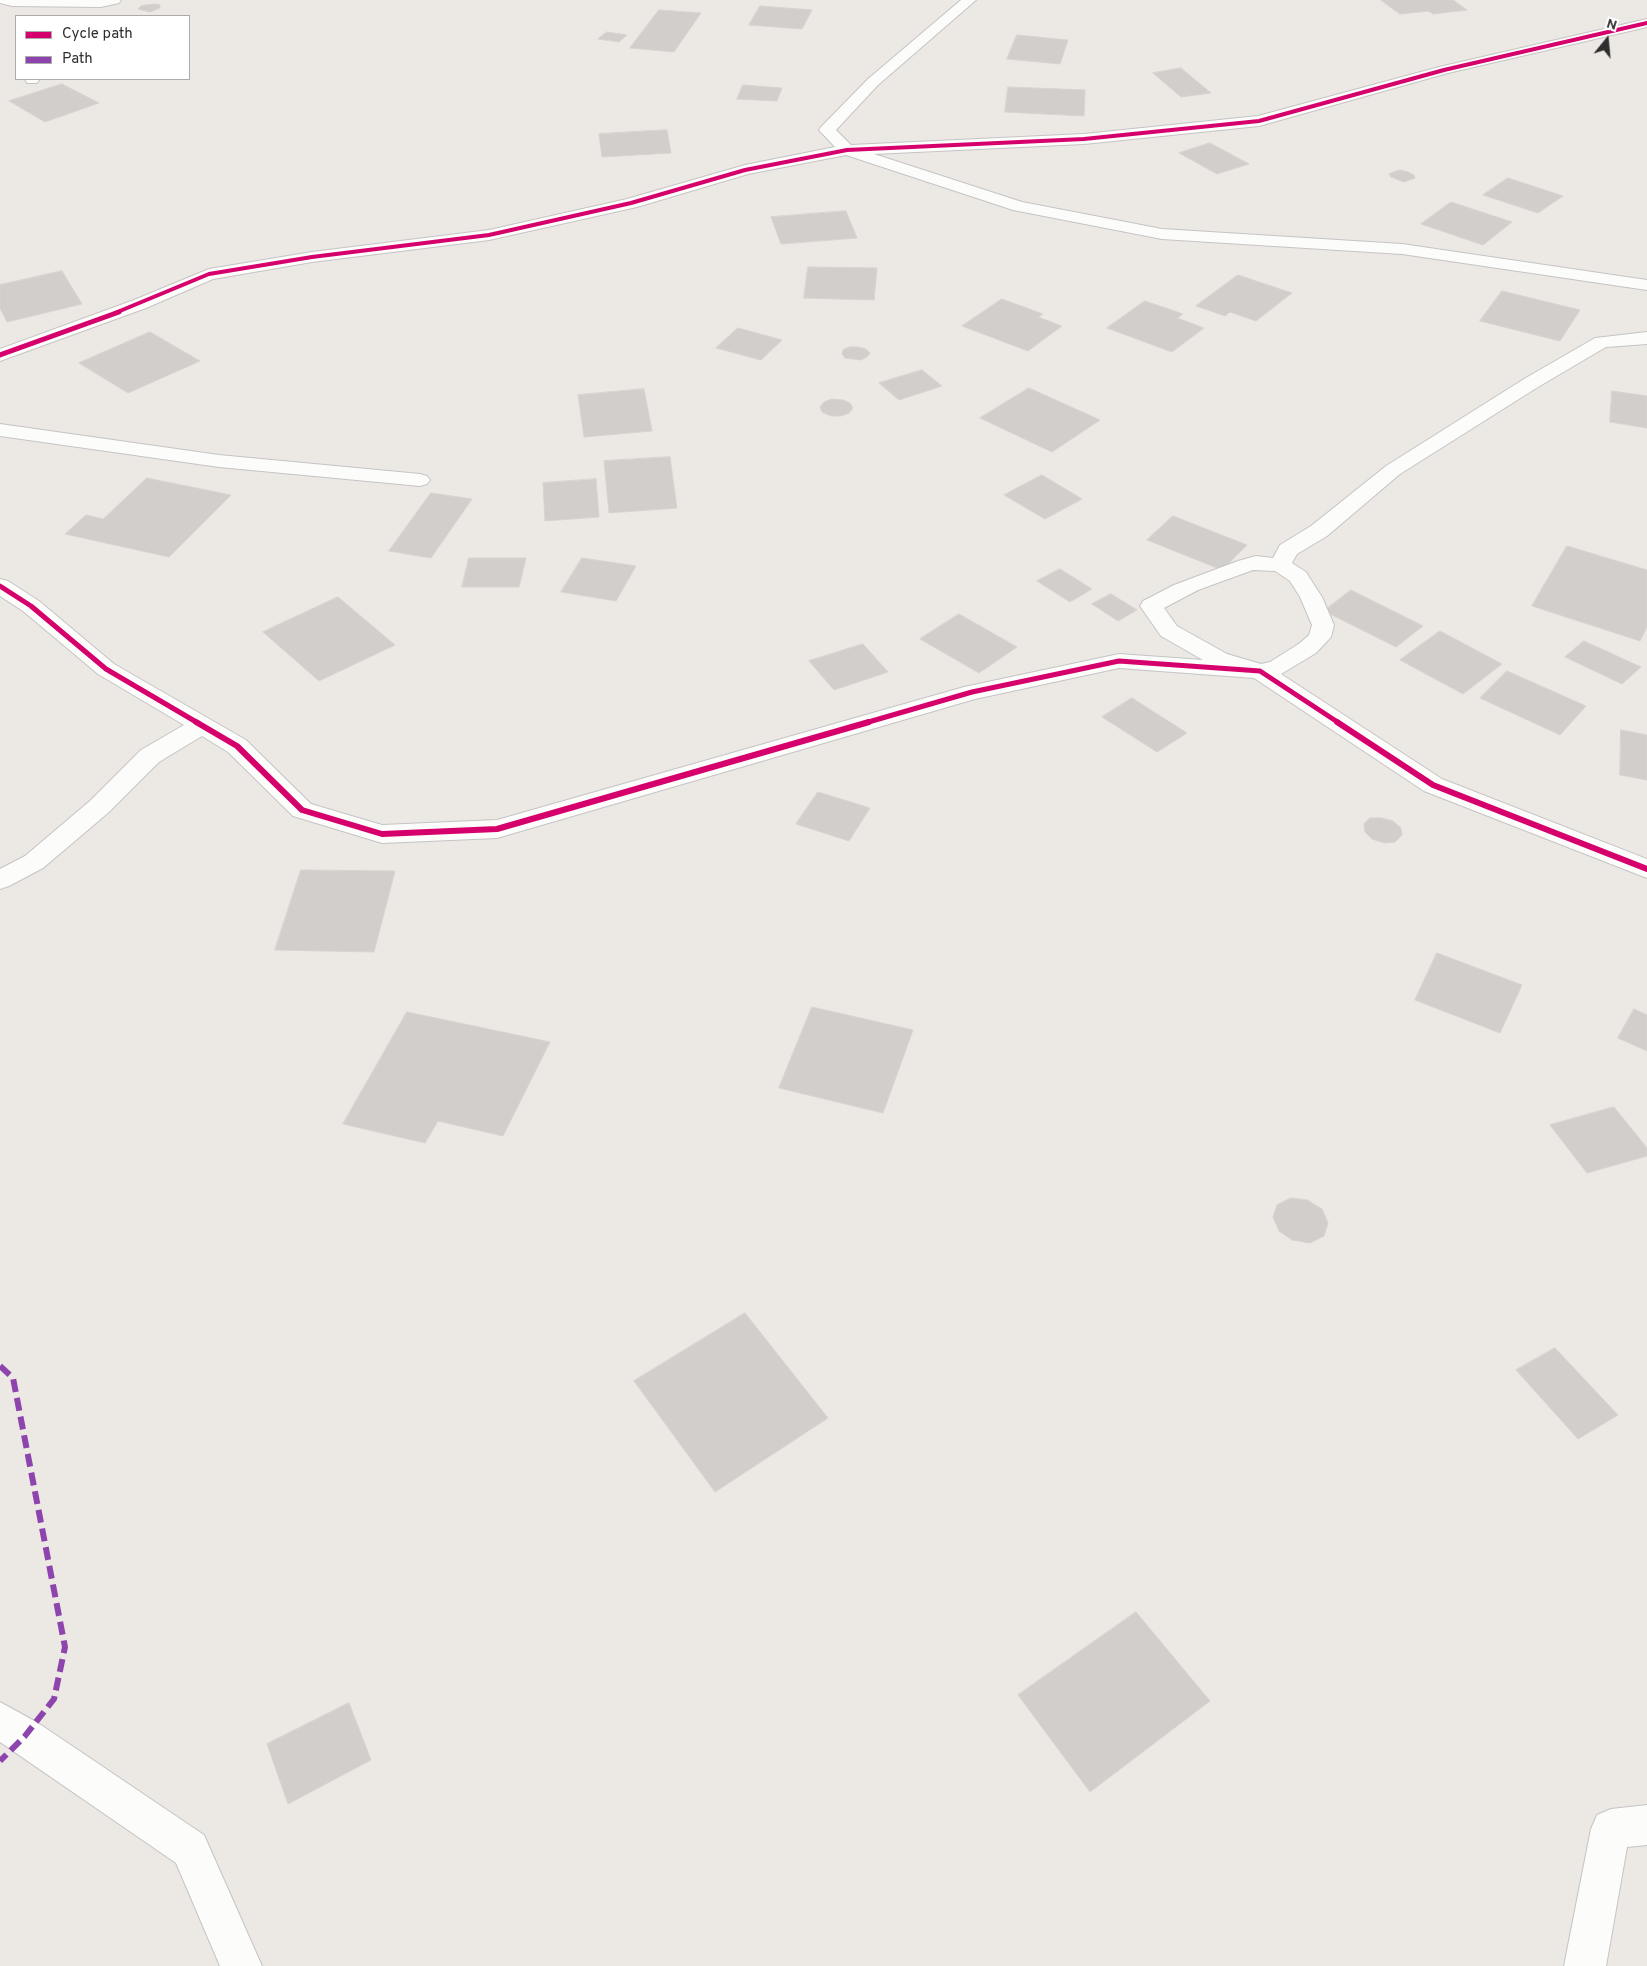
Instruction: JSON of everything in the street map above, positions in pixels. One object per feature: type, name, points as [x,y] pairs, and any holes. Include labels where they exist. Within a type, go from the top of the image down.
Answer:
[{"type":"street","points":[[8,1],[101,3],[114,0]]},
{"type":"street","points":[[969,0],[873,82],[827,130],[847,150],[1019,206],[1162,234],[1402,249],[1647,285]]},
{"type":"street","points":[[8,1],[23,15]]},
{"type":"street","points":[[0,355],[140,304],[209,274],[312,257],[489,235],[631,203],[745,170],[847,150],[1084,139],[1259,121],[1444,70],[1647,23]]},
{"type":"street","points":[[1280,565],[1288,550],[1319,531],[1394,470],[1531,382],[1602,342],[1647,338]]},
{"type":"street","points":[[0,430],[219,461],[420,480]]},
{"type":"street","points":[[0,586],[31,606],[106,669],[237,746],[302,810],[382,834],[497,829],[972,692],[1119,661],[1260,671],[1277,668],[1320,638],[1323,625],[1311,597],[1298,577],[1280,565],[1256,563],[1234,568],[1216,577],[1200,581],[1165,596],[1151,606],[1169,631],[1219,659],[1260,671],[1433,785],[1647,869]]},
{"type":"street","points":[[0,609],[31,606]]},
{"type":"street","points":[[0,880],[34,862],[100,806],[150,756],[203,725]]},
{"type":"street","points":[[0,1722],[25,1736],[190,1849],[242,1966]]},
{"type":"street","points":[[1585,1966],[1612,1829],[1647,1825]]},
{"type":"building","points":[[1381,0],[1453,0],[1467,10],[1433,14],[1429,11],[1400,14]]},
{"type":"building","points":[[160,5],[160,8],[150,12],[138,9],[141,6]]},
{"type":"building","points":[[760,6],[812,10],[802,29],[749,25]]},
{"type":"building","points":[[659,10],[701,13],[674,52],[630,48]]},
{"type":"building","points":[[607,32],[627,35],[619,42],[598,39]]},
{"type":"building","points":[[1017,35],[1068,40],[1060,64],[1007,59]]},
{"type":"building","points":[[1181,68],[1211,93],[1181,97],[1153,73]]},
{"type":"building","points":[[62,84],[99,103],[45,122],[9,101]]},
{"type":"building","points":[[743,85],[782,88],[777,101],[737,99]]},
{"type":"building","points":[[1008,87],[1085,90],[1084,116],[1005,112]]},
{"type":"building","points":[[667,130],[671,153],[602,157],[599,134]]},
{"type":"building","points":[[1210,143],[1249,164],[1217,174],[1179,153]]},
{"type":"building","points":[[1400,170],[1414,175],[1415,178],[1404,182],[1391,177],[1389,174]]},
{"type":"building","points":[[1508,178],[1563,196],[1538,213],[1483,195]]},
{"type":"building","points":[[1451,202],[1512,222],[1483,245],[1421,224]]},
{"type":"building","points":[[846,211],[857,238],[781,244],[771,217]]},
{"type":"building","points":[[808,267],[877,268],[874,300],[804,298]]},
{"type":"building","points":[[62,271],[82,304],[7,322],[0,308],[0,285]]},
{"type":"building","points":[[1238,275],[1292,293],[1256,321],[1230,312],[1225,316],[1196,306]]},
{"type":"building","points":[[1502,291],[1580,310],[1560,341],[1480,321]]},
{"type":"building","points":[[1002,299],[1043,314],[1038,317],[1062,326],[1028,351],[962,326]]},
{"type":"building","points":[[1145,301],[1183,314],[1177,318],[1204,328],[1172,352],[1107,328]]},
{"type":"building","points":[[738,328],[782,340],[761,360],[716,348]]},
{"type":"building","points":[[150,332],[200,361],[128,393],[79,363]]},
{"type":"building","points":[[850,347],[866,349],[870,353],[861,360],[845,358],[842,354],[843,350]]},
{"type":"building","points":[[922,370],[942,386],[899,400],[879,383]]},
{"type":"building","points":[[1029,388],[1100,420],[1052,452],[980,418]]},
{"type":"building","points":[[644,389],[652,431],[584,437],[578,395]]},
{"type":"building","points":[[1612,391],[1647,396],[1647,428],[1610,422]]},
{"type":"building","points":[[832,399],[850,403],[853,408],[849,413],[841,416],[831,416],[822,412],[820,407],[824,402]]},
{"type":"building","points":[[670,457],[677,508],[609,513],[604,461]]},
{"type":"building","points":[[1042,475],[1082,499],[1045,519],[1004,495]]},
{"type":"building","points":[[147,478],[231,495],[169,557],[65,534],[86,515],[103,519]]},
{"type":"building","points":[[596,479],[599,517],[545,521],[543,483]]},
{"type":"building","points":[[431,493],[472,499],[431,558],[389,551]]},
{"type":"building","points":[[1173,516],[1247,545],[1222,570],[1147,540]]},
{"type":"building","points":[[1567,546],[1647,570],[1647,627],[1640,641],[1532,606]]},
{"type":"building","points":[[469,558],[526,558],[519,587],[462,587]]},
{"type":"building","points":[[582,558],[636,566],[616,601],[561,592]]},
{"type":"building","points":[[1060,569],[1092,589],[1070,602],[1037,581]]},
{"type":"building","points":[[1351,590],[1423,626],[1396,647],[1324,611]]},
{"type":"building","points":[[1111,594],[1137,610],[1118,621],[1092,604]]},
{"type":"building","points":[[338,597],[395,645],[319,681],[263,632]]},
{"type":"building","points":[[959,614],[1017,647],[979,673],[920,639]]},
{"type":"building","points":[[1440,631],[1502,664],[1463,694],[1400,660]]},
{"type":"building","points":[[1584,641],[1641,667],[1622,684],[1565,657]]},
{"type":"building","points":[[863,644],[888,672],[834,690],[809,661]]},
{"type":"building","points":[[1507,671],[1586,706],[1560,735],[1480,698]]},
{"type":"building","points":[[1132,698],[1187,733],[1157,752],[1102,717]]},
{"type":"building","points":[[1621,730],[1647,735],[1647,780],[1620,775]]},
{"type":"building","points":[[818,792],[870,808],[849,841],[796,824]]},
{"type":"building","points":[[1370,818],[1382,818],[1393,821],[1401,828],[1402,835],[1395,842],[1384,843],[1372,839],[1365,832],[1364,824]]},
{"type":"building","points":[[301,870],[395,871],[374,952],[275,950]]},
{"type":"building","points":[[1437,953],[1522,985],[1500,1033],[1415,1000]]},
{"type":"building","points":[[812,1007],[913,1030],[883,1113],[779,1088]]},
{"type":"building","points":[[1634,1009],[1647,1015],[1647,1051],[1618,1038]]},
{"type":"building","points":[[407,1012],[550,1042],[503,1136],[438,1121],[425,1143],[343,1124]]},
{"type":"building","points":[[1614,1107],[1647,1148],[1647,1156],[1587,1173],[1550,1125]]},
{"type":"building","points":[[1291,1198],[1307,1200],[1322,1209],[1328,1223],[1324,1236],[1310,1243],[1292,1240],[1279,1231],[1273,1217],[1277,1205]]},
{"type":"building","points":[[745,1313],[828,1418],[715,1492],[634,1381]]},
{"type":"building","points":[[1555,1348],[1618,1415],[1578,1439],[1516,1370]]},
{"type":"building","points":[[1136,1612],[1210,1701],[1090,1792],[1018,1695]]},
{"type":"building","points":[[349,1703],[371,1760],[288,1804],[267,1744]]},
{"type":"marked path","points":[[0,1366],[13,1378],[65,1647],[54,1699],[25,1736],[0,1761]]},
{"type":"cycle path","points":[[0,355],[140,304],[209,274],[312,257],[489,235],[631,203],[745,170],[847,150],[1084,139],[1259,121],[1444,70],[1647,23]]},
{"type":"cycle path","points":[[0,586],[31,606],[106,669],[237,746],[302,810],[382,834],[497,829],[972,692],[1119,661],[1260,671],[1433,785],[1647,869]]}]
